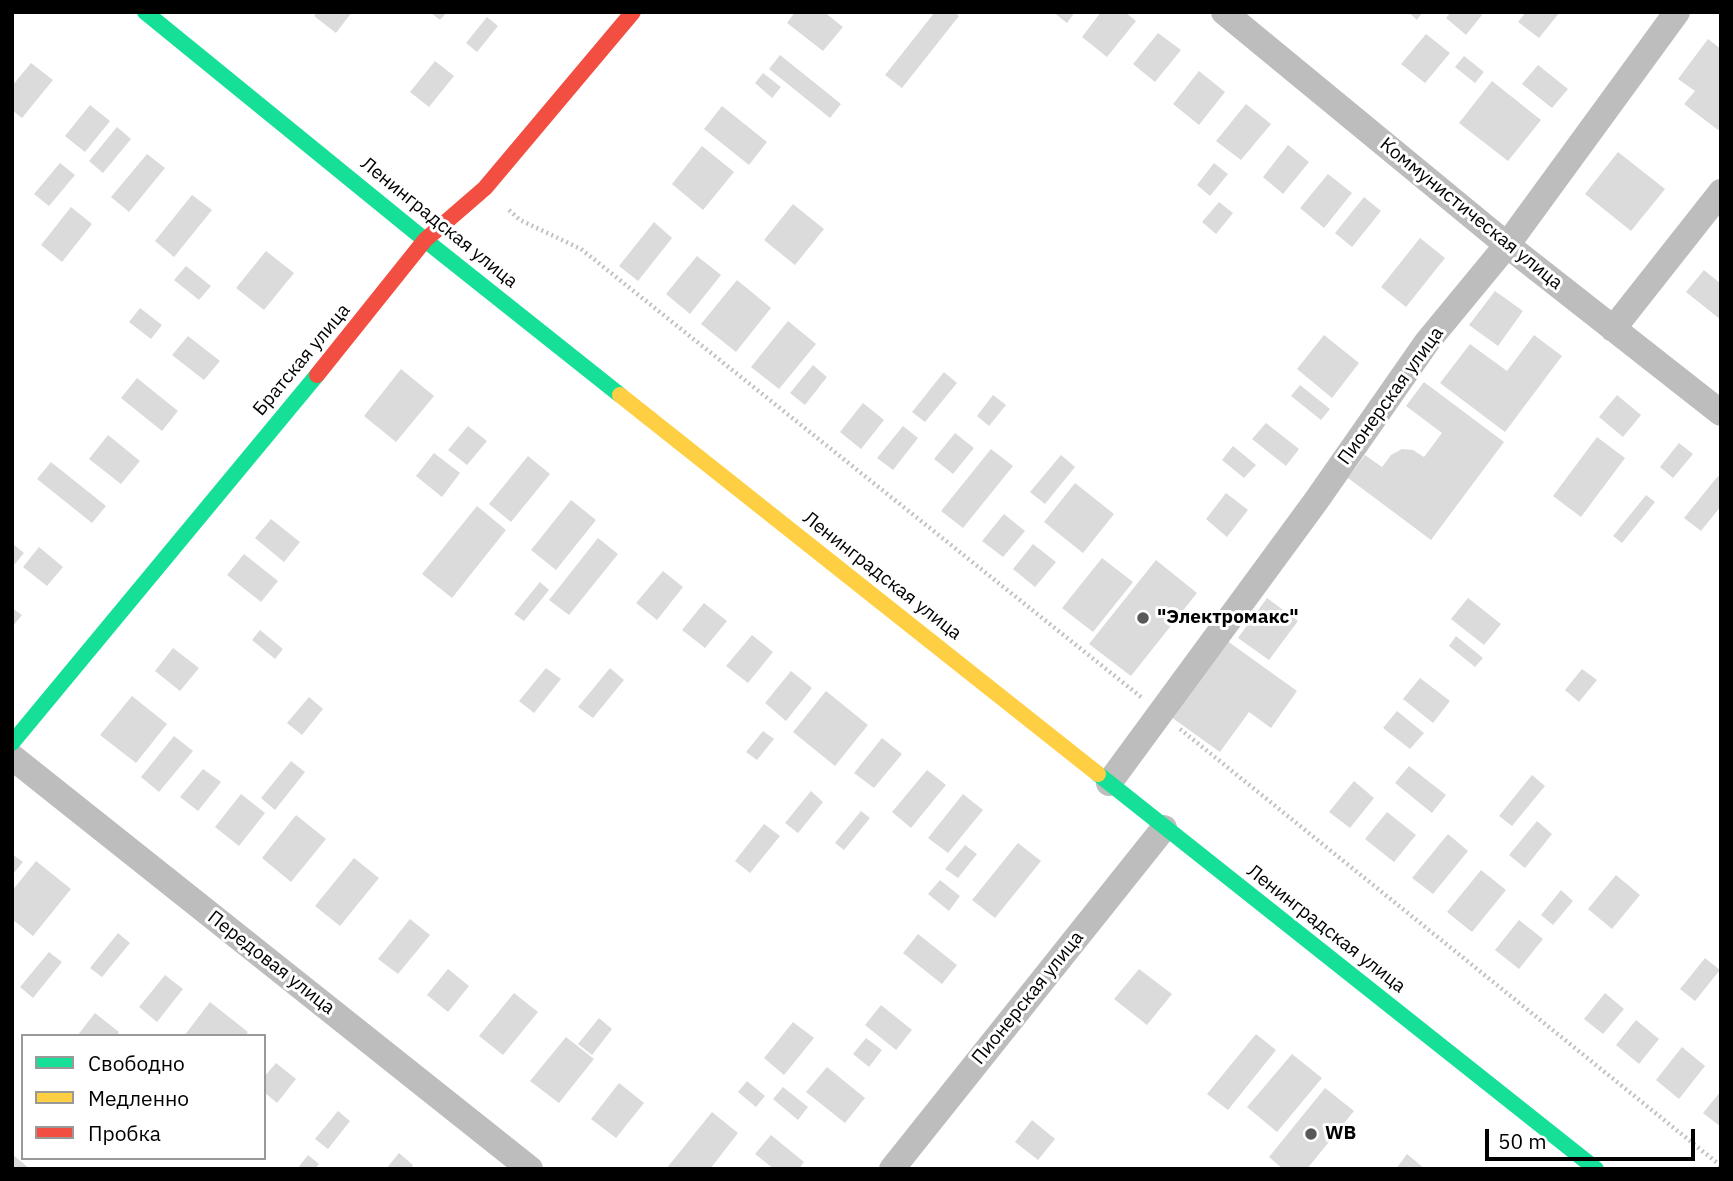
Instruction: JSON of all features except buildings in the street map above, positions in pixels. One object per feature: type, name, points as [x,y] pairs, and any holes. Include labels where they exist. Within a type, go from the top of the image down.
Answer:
[{"type":"street","name":"Ленинградская улица","points":[[145,12],[425,240],[1596,1169]]},
{"type":"street","name":"Братская улица","points":[[12,743],[375,305],[425,240],[485,188],[634,12]]},
{"type":"street","name":"Коммунистическая улица","points":[[1224,12],[1507,245],[1721,413]]},
{"type":"street","name":"Пионерская улица","points":[[1109,783],[1316,501],[1427,342],[1507,245],[1677,12]]},
{"type":"street","points":[[1613,329],[1721,192]]},
{"type":"street","name":"Передовая улица","points":[[12,757],[530,1169]]},
{"type":"street","name":"Пионерская улица","points":[[892,1169],[1164,828]]},
{"type":"path","points":[[485,188],[520,220],[581,249],[1721,1166]]},
{"type":"traffic: fast","points":[[145,12],[620,395]]},
{"type":"traffic: fast","points":[[12,743],[317,375]]},
{"type":"traffic: fast","points":[[1098,774],[1596,1169]]},
{"type":"traffic: slow","points":[[620,395],[1098,774]]},
{"type":"traffic: jam","points":[[317,375],[425,240],[485,188],[633,12]]},
{"type":"place","name":"\"Электромакс\"","points":[[1143,618]]},
{"type":"place","name":"WB","points":[[1311,1134]]}]
